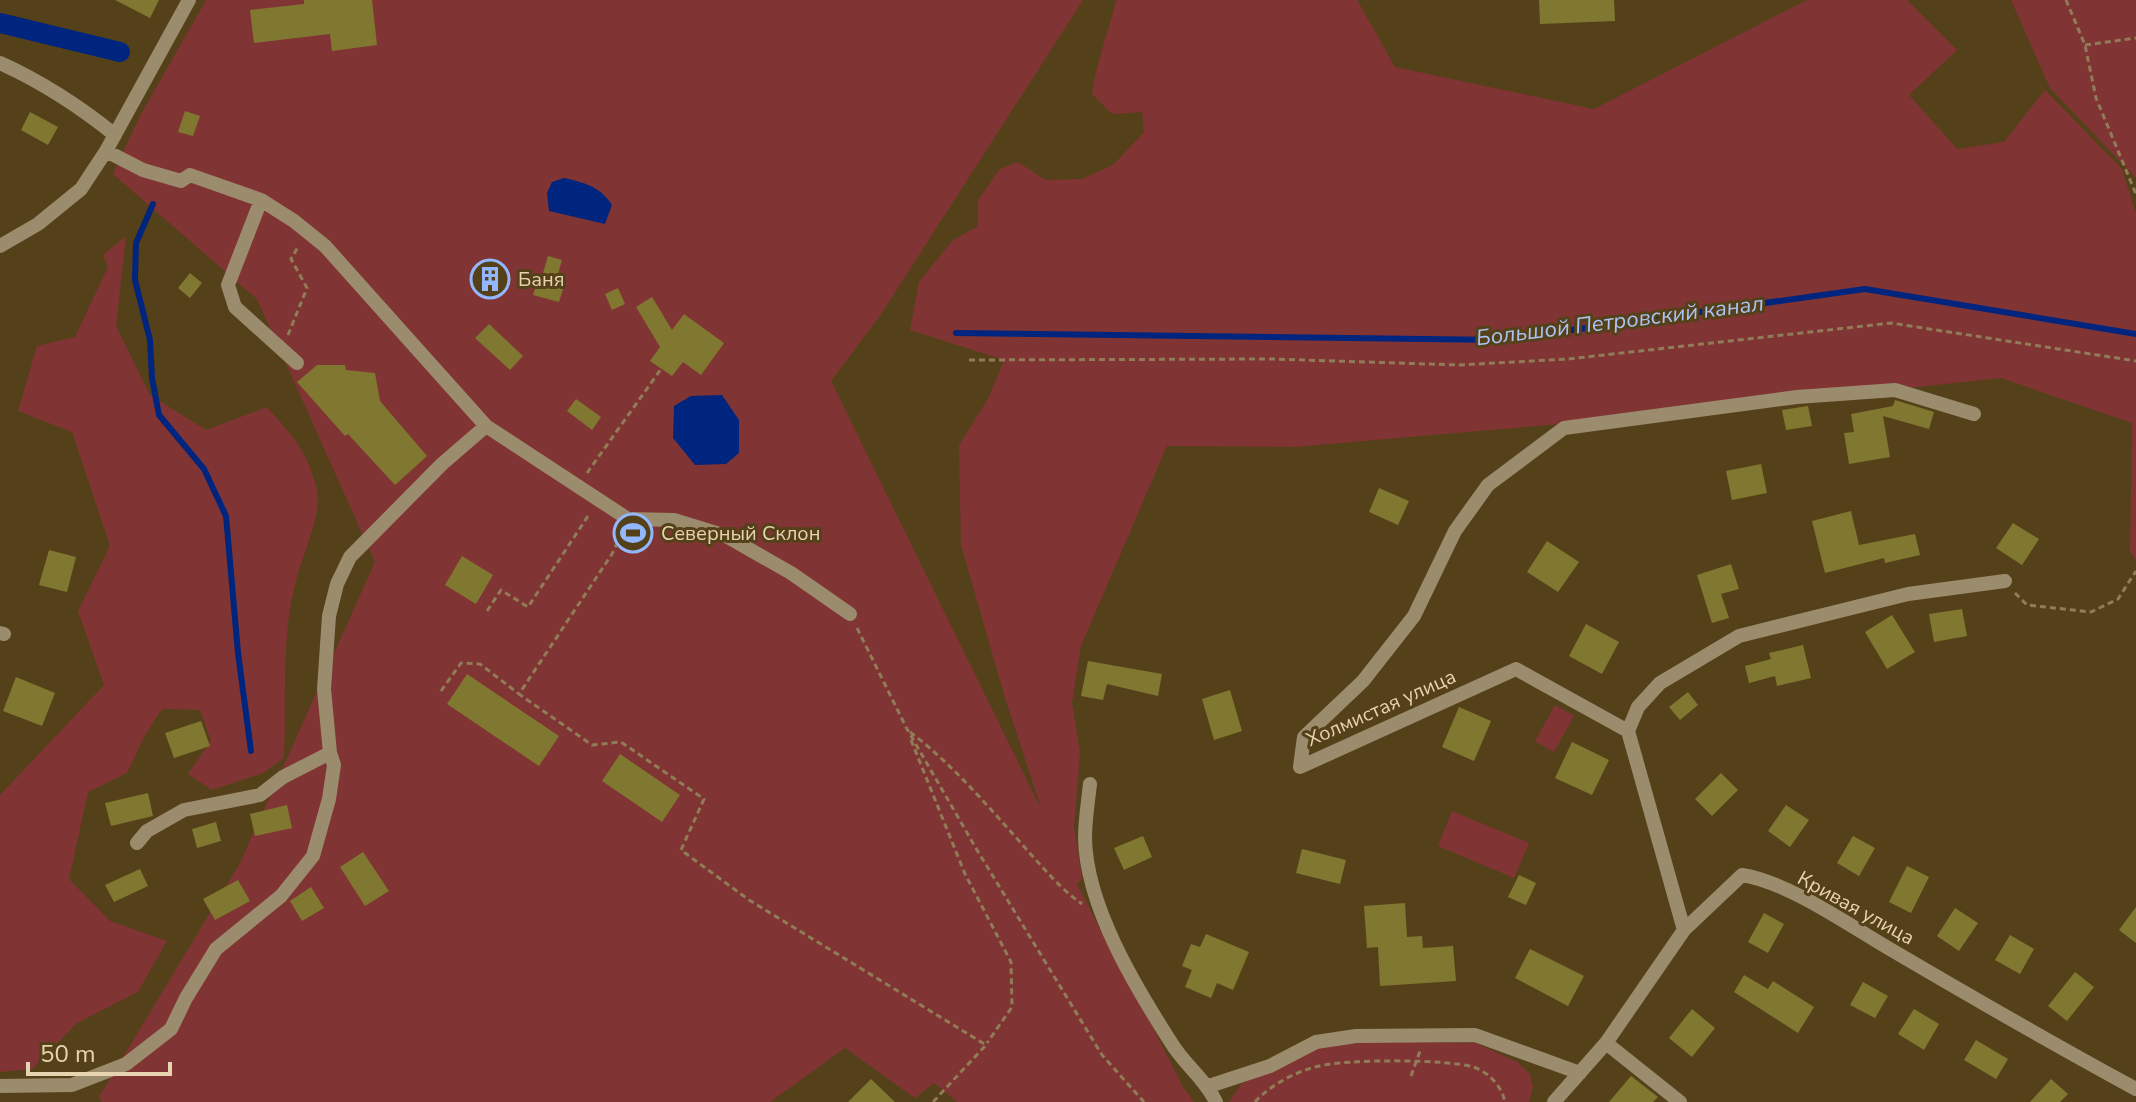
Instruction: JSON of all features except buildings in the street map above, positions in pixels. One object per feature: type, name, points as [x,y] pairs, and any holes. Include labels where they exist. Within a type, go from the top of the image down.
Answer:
[{"type":"street","points":[[0,246],[38,224],[81,189],[106,151],[189,0]]},
{"type":"street","points":[[0,63],[38,80],[115,135]]},
{"type":"street","points":[[106,151],[143,170],[181,181],[190,175],[261,200],[325,246],[486,426],[628,519],[674,520],[726,536],[791,573],[850,614]]},
{"type":"street","points":[[261,200],[228,285],[235,307],[297,363]]},
{"type":"street","name":"Холмистая улица","points":[[1628,731],[1516,669],[1300,767],[1304,737],[1363,681],[1414,616],[1455,531],[1488,485],[1564,428],[1797,397],[1895,390],[1974,414]]},
{"type":"street","points":[[0,1086],[72,1085],[126,1064],[171,1029],[216,949],[281,896],[313,856],[329,799],[334,765],[330,753],[324,689],[329,616],[337,584],[350,557],[442,464],[486,426]]},
{"type":"street","points":[[1684,930],[1628,731],[1638,707],[1660,683],[1739,636],[1908,594],[2005,581]]},
{"type":"street","points":[[137,843],[147,831],[184,810],[260,795],[283,777],[330,753]]},
{"type":"street","points":[[1090,784],[1085,841],[1096,898],[1131,975],[1174,1048],[1209,1086],[1216,1102]]},
{"type":"street","name":"Кривая улица","points":[[1554,1102],[1606,1043],[1684,930],[1742,875],[1756,877],[1798,896],[2026,1029],[2136,1089]]},
{"type":"street","points":[[1209,1086],[1270,1066],[1316,1042],[1356,1036],[1475,1035],[1580,1073]]},
{"type":"street","points":[[1606,1043],[1680,1102]]},
{"type":"path","points":[[2066,0],[2085,45],[2096,98],[2136,194]]},
{"type":"path","points":[[2085,45],[2136,38]]},
{"type":"path","points":[[281,349],[307,288],[291,259],[307,231]]},
{"type":"path","points":[[969,360],[1272,359],[1459,365],[1568,359],[1891,323],[2136,361]]},
{"type":"path","points":[[577,486],[661,369]]},
{"type":"path","points":[[487,611],[501,590],[528,607],[599,500]]},
{"type":"path","points":[[519,694],[612,554],[628,519]]},
{"type":"path","points":[[2005,581],[2027,605],[2091,612],[2118,599],[2136,571]]},
{"type":"path","points":[[850,614],[907,729],[1102,1055],[1144,1102]]},
{"type":"path","points":[[441,691],[461,663],[480,664],[592,745],[621,742],[704,799],[681,850],[749,900],[986,1045]]},
{"type":"path","points":[[907,729],[926,743],[976,792],[1064,891],[1108,927]]},
{"type":"path","points":[[907,729],[965,874],[1011,962],[1012,1007],[986,1045],[933,1102]]},
{"type":"path","points":[[1411,1076],[1418,1063],[1424,1035]]},
{"type":"path","points":[[1255,1102],[1278,1083],[1318,1066],[1354,1062],[1453,1063],[1476,1067],[1492,1078],[1504,1094],[1505,1102]]},
{"type":"shaded area","name":"Северный Склон","points":[[206,0],[1083,0],[881,314],[831,381],[1042,811],[961,545],[959,445],[988,399],[1004,360],[910,330],[919,282],[952,241],[978,226],[978,200],[1000,169],[1018,162],[1045,180],[1082,179],[1113,165],[1144,132],[1142,112],[1112,114],[1092,94],[1116,0],[1357,0],[1395,67],[1594,109],[1807,0],[1907,0],[1957,50],[1909,95],[1957,149],[2004,142],[2045,90],[2122,169],[2136,213],[2136,560],[2130,551],[2132,423],[2001,378],[1606,420],[1294,447],[1167,446],[1081,646],[1072,703],[1080,752],[1074,827],[1082,879],[1077,884],[1183,1087],[1194,1102],[957,1102],[934,1083],[915,1098],[845,1048],[770,1102],[102,1102],[99,1097],[240,863],[375,562],[257,299],[113,174],[140,116]]},
{"type":"shaded area","points":[[2011,0],[2136,0],[2136,178],[2050,88]]},
{"type":"shaded area","points":[[564,178],[591,186],[608,199],[612,205],[605,224],[549,211],[547,193],[552,182]]},
{"type":"shaded area","points":[[126,236],[116,326],[150,395],[206,430],[267,407],[298,445],[317,490],[317,510],[292,596],[289,619],[284,758],[263,773],[212,790],[188,774],[211,741],[200,710],[162,709],[127,773],[88,792],[69,879],[110,921],[167,941],[138,992],[77,1023],[32,1069],[0,1072],[0,795],[104,685],[78,611],[110,546],[72,432],[18,411],[37,346],[75,337],[108,267],[103,255]]},
{"type":"shaded area","points":[[722,395],[739,420],[739,453],[726,464],[695,465],[673,438],[674,406],[691,396]]},
{"type":"shaded area","points":[[1555,705],[1574,716],[1554,752],[1535,741]]},
{"type":"shaded area","points":[[1452,811],[1529,843],[1514,878],[1438,846]]},
{"type":"shaded area","points":[[1353,1041],[1476,1043],[1517,1062],[1530,1074],[1533,1087],[1529,1102],[1229,1102],[1241,1084],[1319,1045]]},
{"type":"waterway","name":"Большой Петровский канал","points":[[0,23],[120,52]]},
{"type":"waterway","points":[[153,204],[136,243],[135,280],[150,340],[152,378],[159,415],[204,469],[226,516],[238,653],[251,751]]},
{"type":"waterway","name":"Большой Петровский канал","points":[[956,333],[1500,340],[1865,289],[2136,334]]},
{"type":"place","name":"Баня","points":[[490,279]]},
{"type":"place","name":"Северный Склон","points":[[633,533]]}]
